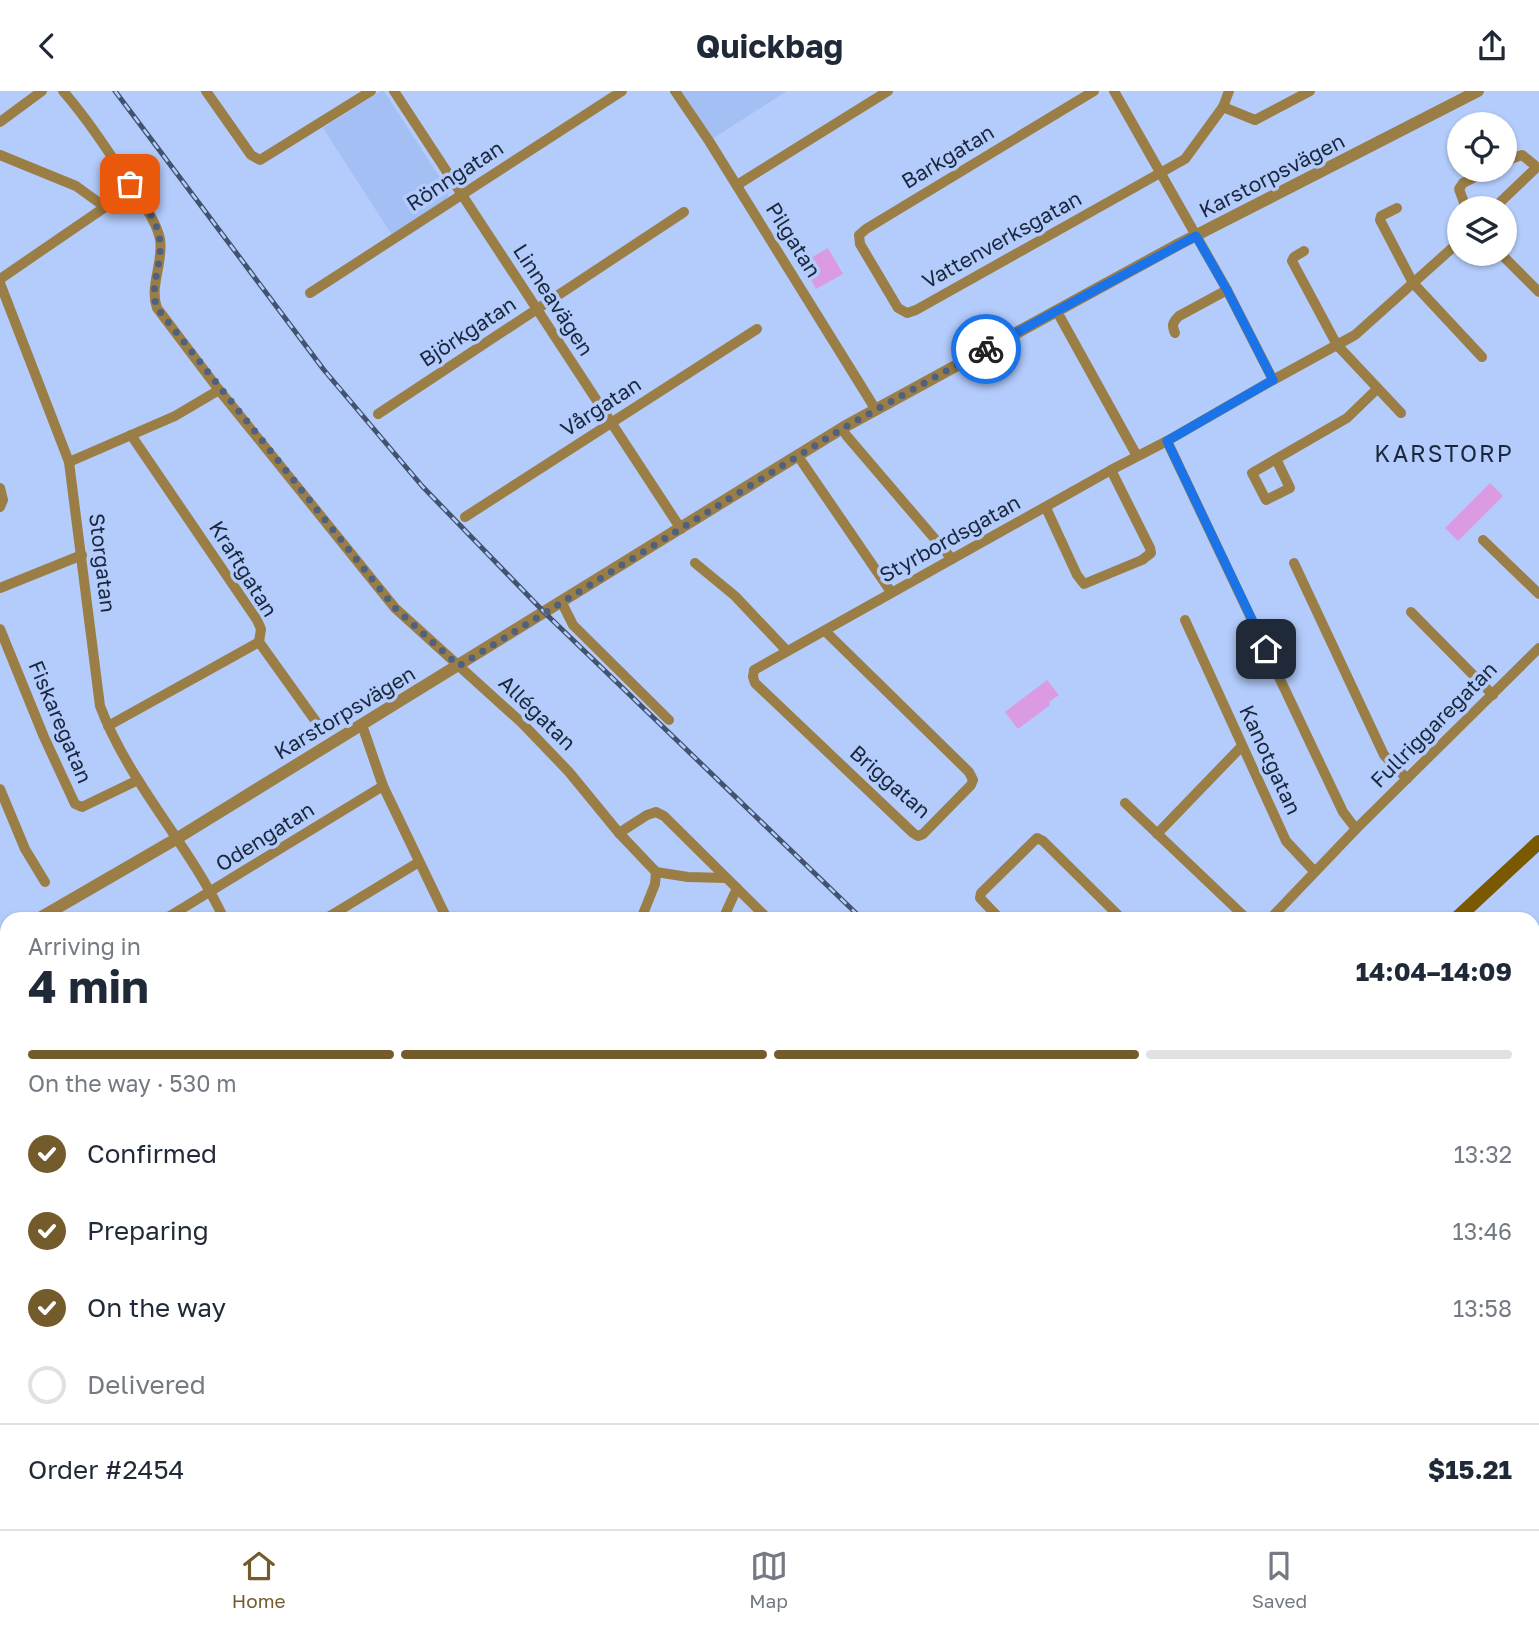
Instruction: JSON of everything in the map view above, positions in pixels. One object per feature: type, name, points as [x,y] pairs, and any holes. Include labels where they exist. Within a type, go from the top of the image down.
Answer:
[{"type":"main road","points":[[1464,912],[1539,842]]},
{"type":"street","points":[[0,122],[42,91]]},
{"type":"street","points":[[0,281],[133,188],[73,101],[62,91]]},
{"type":"street","points":[[206,91],[251,156],[260,160],[371,91]]},
{"type":"street","name":"Linneavägen","points":[[394,91],[681,529]]},
{"type":"street","name":"Rönngatan","points":[[310,293],[622,91]]},
{"type":"street","name":"Pilgatan","points":[[676,91],[876,410]]},
{"type":"street","points":[[737,185],[888,91]]},
{"type":"street","name":"Barkgatan","points":[[877,272],[860,244],[859,235],[866,229],[1094,91]]},
{"type":"street","points":[[1114,91],[1227,290],[1273,380]]},
{"type":"street","points":[[1161,173],[1185,159],[1223,107],[1229,91]]},
{"type":"street","points":[[1223,107],[1255,120],[1310,91]]},
{"type":"street","name":"Karstorpsvägen","points":[[57,912],[562,603],[770,472],[876,410],[1196,236],[1478,91]]},
{"type":"street","points":[[0,155],[76,186],[105,207]]},
{"type":"street","points":[[1507,196],[1538,168],[1522,155],[1517,157]]},
{"type":"street","name":"Vattenverksgatan","points":[[877,272],[898,308],[907,313],[916,310],[1161,173]]},
{"type":"street","name":"Allégatan","points":[[133,188],[155,223],[160,241],[153,297],[157,308],[219,390],[395,608],[522,723],[569,772],[619,833],[656,872]]},
{"type":"street","points":[[1397,208],[1381,216],[1380,220],[1413,283],[1482,357]]},
{"type":"street","name":"Björkgatan","points":[[378,415],[684,212]]},
{"type":"street","points":[[1304,251],[1292,261],[1337,345],[1401,412]]},
{"type":"street","name":"Styrbordsgatan","points":[[753,673],[758,667],[891,592],[1355,335],[1447,253]]},
{"type":"street","points":[[1513,266],[1539,292]]},
{"type":"street","name":"Storgatan","points":[[0,281],[69,461],[100,706],[138,780],[210,890],[220,912]]},
{"type":"street","points":[[1175,333],[1174,321],[1179,316],[1227,290]]},
{"type":"street","points":[[1060,317],[1137,456]]},
{"type":"street","name":"Vårgatan","points":[[465,517],[757,329]]},
{"type":"street","points":[[1276,459],[1348,418],[1377,389]]},
{"type":"street","points":[[69,461],[175,415],[219,390]]},
{"type":"street","name":"Kraftgatan","points":[[131,435],[257,620],[261,629],[259,642],[317,723]]},
{"type":"street","points":[[846,435],[952,559]]},
{"type":"street","points":[[1167,441],[1343,812],[1356,828]]},
{"type":"street","points":[[802,462],[891,592]]},
{"type":"street","points":[[1045,508],[1077,575],[1084,584],[1147,557],[1151,553],[1150,548],[1111,470]]},
{"type":"street","points":[[0,488],[3,500],[0,507]]},
{"type":"street","points":[[1483,540],[1539,594]]},
{"type":"street","points":[[0,588],[82,555]]},
{"type":"street","points":[[695,563],[735,596],[787,651]]},
{"type":"street","points":[[1294,563],[1384,755],[1407,779]]},
{"type":"street","points":[[562,603],[573,625],[669,720]]},
{"type":"street","points":[[1411,612],[1493,695]]},
{"type":"street","name":"Kanotgatan","points":[[1185,620],[1286,841],[1314,871]]},
{"type":"street","name":"Fiskaregatan","points":[[0,629],[44,737],[75,804],[82,807],[138,780]]},
{"type":"street","name":"Briggatan","points":[[753,673],[755,683],[913,833],[918,836],[923,834],[973,780],[969,772],[825,631]]},
{"type":"street","points":[[108,726],[259,642]]},
{"type":"street","name":"Fullriggaregatan","points":[[1276,912],[1356,828],[1539,647]]},
{"type":"street","points":[[362,725],[383,786],[444,912]]},
{"type":"street","points":[[1157,834],[1242,746]]},
{"type":"street","name":"Odengatan","points":[[176,912],[383,786]]},
{"type":"street","points":[[0,789],[25,849],[45,882]]},
{"type":"street","points":[[1125,803],[1240,912]]},
{"type":"street","points":[[619,833],[647,815],[656,812],[664,816],[761,912]]},
{"type":"street","points":[[993,912],[980,898],[981,893],[1037,838],[1115,912]]},
{"type":"street","points":[[337,912],[419,862]]},
{"type":"street","points":[[644,912],[655,884],[656,872],[688,877],[726,878]]},
{"type":"street","points":[[726,912],[737,888]]},
{"type":"shaded area","points":[[384,91],[449,192],[447,199],[392,235],[323,128]]},
{"type":"shaded area","points":[[675,91],[787,91],[709,141]]},
{"type":"shaded area","points":[[828,248],[843,274],[816,289],[802,263]]},
{"type":"shaded area","points":[[1490,483],[1503,496],[1458,541],[1445,528]]},
{"type":"shaded area","points":[[1047,680],[1059,695],[1018,729],[1005,712]]},
{"type":"railway","points":[[115,91],[324,370],[422,486],[545,613],[855,912]]},
{"type":"way so far","points":[[130,184],[155,223],[160,241],[153,297],[157,308],[219,390],[395,608],[459,666],[770,472],[986,349]]},
{"type":"district","name":"KARSTORP","points":[[1444,454]]},
{"type":"route","points":[[986,349],[1196,236],[1273,380],[1167,441],[1266,649]]}]
